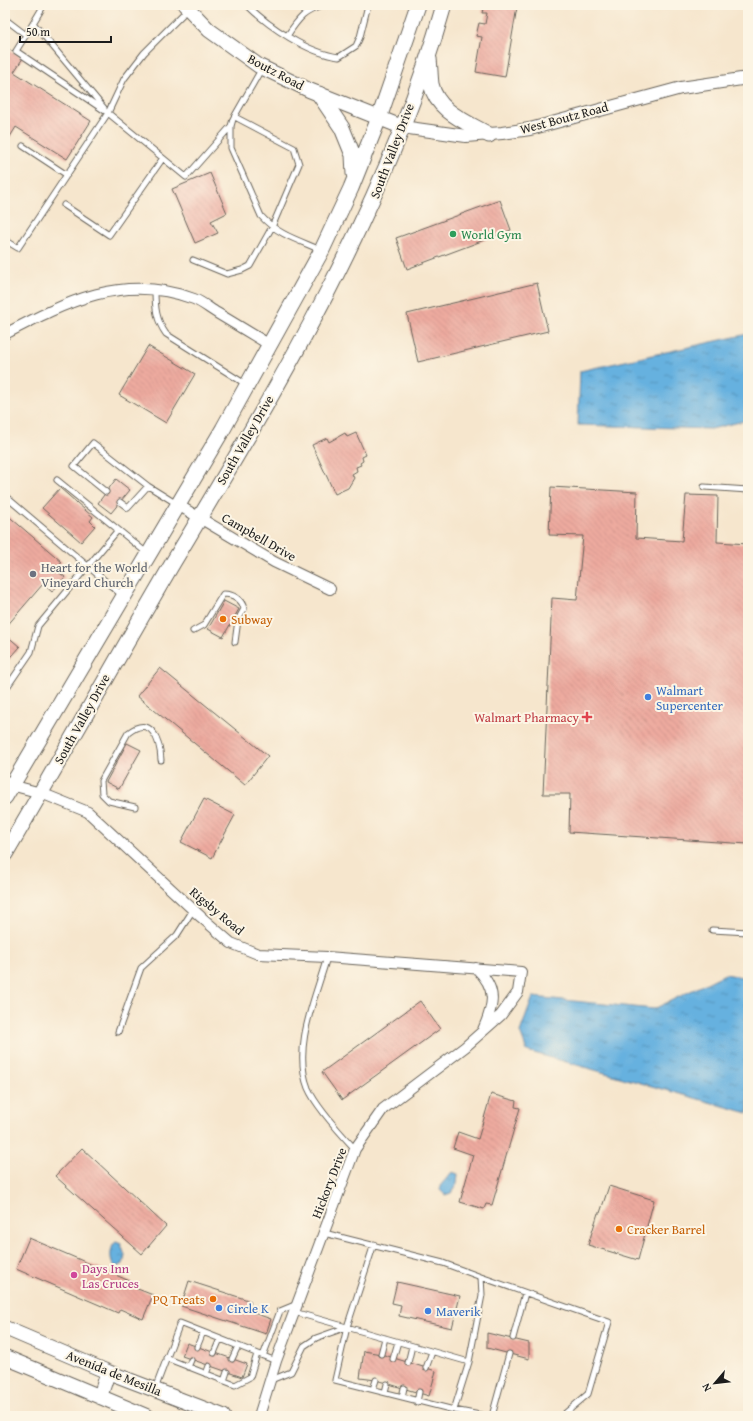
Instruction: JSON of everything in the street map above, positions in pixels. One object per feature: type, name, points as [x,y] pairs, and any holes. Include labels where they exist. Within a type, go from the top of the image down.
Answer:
[{"type":"main road","name":"South Valley Drive","points":[[7,788],[178,505],[270,345],[322,250],[354,181],[379,118],[418,5]]},
{"type":"main road","name":"South Valley Drive","points":[[5,854],[114,663],[293,358],[344,262],[373,198],[402,127],[429,54],[444,5]]},
{"type":"main road","name":"Boutz Road","points":[[187,7],[209,30],[262,67],[319,94],[379,118]]},
{"type":"main road","points":[[429,54],[431,85],[437,100],[447,110],[489,135]]},
{"type":"main road","points":[[319,94],[342,128],[354,155],[354,181]]},
{"type":"main road","name":"West Boutz Road","points":[[379,118],[402,127]]},
{"type":"main road","name":"Avenida de Mesilla","points":[[5,1328],[108,1372],[223,1416]]},
{"type":"main road","points":[[5,1357],[146,1416]]},
{"type":"main road","points":[[100,1397],[108,1372]]},
{"type":"street","name":"West Boutz Road","points":[[402,127],[466,136],[489,135],[530,129],[681,88],[748,78]]},
{"type":"street","points":[[5,334],[55,308],[103,291],[129,288],[155,290],[194,299],[270,345]]},
{"type":"street","name":"Campbell Drive","points":[[178,505],[274,562],[330,589]]},
{"type":"street","name":"Rigsby Road","points":[[7,788],[41,793],[88,812],[193,910],[231,943],[258,954],[327,957],[521,972]]},
{"type":"street","points":[[476,968],[486,977],[493,993],[490,1012],[482,1033]]},
{"type":"street","name":"Hickory Drive","points":[[259,1416],[276,1361],[355,1149],[383,1109],[465,1047],[501,1015],[518,992],[521,972]]},
{"type":"lane","points":[[44,5],[34,24],[16,51],[108,113],[186,177],[231,126],[262,67]]},
{"type":"lane","points":[[247,5],[287,36],[326,55],[339,57],[356,46],[360,37],[368,5]]},
{"type":"lane","points":[[287,36],[299,18],[316,8],[325,5]]},
{"type":"lane","points":[[5,240],[18,248],[108,113],[124,79],[140,58],[187,7]]},
{"type":"lane","points":[[5,19],[26,35]]},
{"type":"lane","points":[[34,24],[108,113]]},
{"type":"lane","points":[[193,260],[227,274],[250,266],[272,227],[299,164],[294,148],[235,117]]},
{"type":"lane","points":[[231,126],[231,148],[261,216],[278,232],[322,250]]},
{"type":"lane","points":[[23,146],[67,175]]},
{"type":"lane","points":[[64,205],[109,235],[163,158]]},
{"type":"lane","points":[[155,290],[157,317],[159,324],[166,334],[247,385]]},
{"type":"lane","points":[[106,492],[74,466],[93,443],[148,486],[178,505]]},
{"type":"lane","points":[[57,480],[148,555]]},
{"type":"lane","points":[[120,502],[128,508],[148,486]]},
{"type":"lane","points":[[704,488],[748,490]]},
{"type":"lane","points":[[5,496],[124,596]]},
{"type":"lane","points":[[5,690],[31,652],[38,626],[118,530]]},
{"type":"lane","points":[[193,631],[204,625],[223,594],[231,594],[243,603],[244,609],[238,620],[235,642]]},
{"type":"lane","points":[[136,807],[109,801],[102,794],[101,781],[128,733],[135,728],[143,727],[151,730],[157,736],[161,760]]},
{"type":"lane","points":[[118,1032],[141,968],[177,935],[193,910]]},
{"type":"lane","points":[[712,930],[748,932]]},
{"type":"lane","points":[[327,957],[306,1028],[302,1062],[308,1089],[328,1117],[355,1149]]},
{"type":"lane","points":[[324,1233],[374,1244],[443,1263],[610,1322],[588,1394],[562,1416]]},
{"type":"lane","points":[[374,1244],[347,1327],[335,1380],[385,1392],[417,1402],[485,1416]]},
{"type":"lane","points":[[454,1410],[469,1362],[482,1296],[481,1277]]},
{"type":"lane","points":[[513,1338],[525,1292]]},
{"type":"lane","points":[[263,1356],[280,1311],[296,1308],[347,1327],[469,1362]]},
{"type":"lane","points":[[155,1390],[180,1323],[276,1361]]},
{"type":"lane","points":[[270,1381],[291,1372],[304,1346],[316,1338],[347,1327]]},
{"type":"lane","points":[[197,1347],[202,1332]]},
{"type":"lane","points":[[381,1354],[384,1338]]},
{"type":"lane","points":[[214,1353],[220,1339]]},
{"type":"lane","points":[[394,1359],[398,1342]]},
{"type":"lane","points":[[232,1359],[238,1346]]},
{"type":"lane","points":[[408,1363],[412,1346]]},
{"type":"lane","points":[[426,1368],[432,1352]]},
{"type":"lane","points":[[166,1358],[235,1385],[250,1377],[257,1354]]},
{"type":"lane","points":[[492,1416],[509,1354]]},
{"type":"lane","points":[[188,1367],[191,1360]]},
{"type":"lane","points":[[206,1374],[209,1366]]},
{"type":"lane","points":[[224,1381],[227,1372]]},
{"type":"lane","points":[[373,1389],[376,1380]]},
{"type":"lane","points":[[385,1392],[387,1384]]},
{"type":"lane","points":[[402,1397],[404,1388]]},
{"type":"lane","points":[[417,1402],[419,1392]]},
{"type":"water","points":[[748,334],[748,420],[711,429],[578,425],[580,371]]},
{"type":"water","points":[[725,974],[748,978],[748,1113],[527,1051],[520,1032],[533,997],[654,1009]]},
{"type":"water","points":[[452,1172],[458,1174],[457,1184],[451,1193],[445,1195],[440,1190],[440,1186]]},
{"type":"water","points":[[116,1242],[121,1244],[125,1256],[123,1264],[117,1267],[111,1259],[111,1250]]},
{"type":"building","points":[[484,5],[517,7],[505,77],[476,72],[482,37],[476,36],[479,23],[485,24],[487,13],[482,13]]},
{"type":"building","points":[[5,47],[23,58],[14,72],[91,121],[67,159],[16,127],[5,145]]},
{"type":"building","points":[[210,173],[227,213],[211,221],[218,233],[195,243],[172,189]]},
{"type":"building","name":"World Gym","points":[[500,200],[511,230],[407,269],[396,238]]},
{"type":"building","points":[[537,283],[548,331],[418,362],[407,314]]},
{"type":"building","points":[[148,346],[195,374],[166,423],[119,395]]},
{"type":"building","points":[[345,433],[347,437],[356,433],[366,455],[362,457],[363,461],[360,463],[361,465],[356,467],[357,471],[352,474],[354,478],[348,488],[335,494],[312,445],[327,438],[329,442]]},
{"type":"building","points":[[116,479],[130,490],[111,513],[98,503]]},
{"type":"building","name":"Walmart Supercenter","points":[[551,487],[637,492],[636,538],[682,541],[686,495],[718,496],[717,542],[748,544],[748,844],[569,832],[570,794],[543,794],[552,598],[577,600],[583,536],[549,535]]},
{"type":"building","points":[[60,488],[93,517],[90,521],[95,526],[81,542],[42,508]]},
{"type":"building","name":"Heart for the World Vineyard Church","points":[[5,513],[62,562],[56,570],[65,577],[52,592],[43,584],[5,628]]},
{"type":"building","name":"Subway","points":[[224,601],[239,609],[223,637],[208,629]]},
{"type":"building","points":[[5,634],[20,647],[5,664]]},
{"type":"building","points":[[160,668],[268,756],[245,785],[137,696]]},
{"type":"building","points":[[127,743],[141,750],[119,789],[106,782]]},
{"type":"building","points":[[204,799],[235,815],[212,858],[181,842]]},
{"type":"building","points":[[420,1001],[440,1029],[342,1100],[322,1072]]},
{"type":"building","points":[[491,1094],[516,1101],[515,1107],[520,1108],[492,1205],[486,1204],[484,1209],[460,1202],[473,1155],[453,1148],[458,1132],[478,1139]]},
{"type":"building","name":"Days Inn Las Cruces","points":[[82,1148],[166,1226],[142,1254],[55,1176]]},
{"type":"building","name":"Cracker Barrel","points":[[609,1186],[654,1200],[638,1260],[588,1245],[598,1213],[600,1213]]},
{"type":"building","name":"Days Inn Las Cruces","points":[[29,1238],[132,1282],[130,1286],[153,1295],[143,1319],[120,1309],[118,1313],[16,1269]]},
{"type":"building","name":"Circle K","points":[[189,1281],[251,1301],[248,1311],[271,1319],[266,1334],[181,1306]]},
{"type":"building","name":"Maverik","points":[[397,1282],[460,1296],[452,1328],[399,1316],[401,1305],[392,1303]]},
{"type":"building","name":"Maverik","points":[[487,1333],[529,1343],[529,1359],[487,1348]]},
{"type":"building","points":[[187,1343],[247,1364],[242,1377],[182,1356]]},
{"type":"building","points":[[364,1351],[381,1354],[436,1371],[429,1396],[376,1380],[360,1378]]},
{"type":"place","name":"World Gym","points":[[453,234]]},
{"type":"place","name":"Heart for the World Vineyard Church","points":[[33,574]]},
{"type":"place","name":"Subway","points":[[223,619]]},
{"type":"place","name":"Walmart Supercenter","points":[[648,697]]},
{"type":"place","name":"Walmart Pharmacy","points":[[587,717]]},
{"type":"place","name":"Cracker Barrel","points":[[619,1229]]},
{"type":"place","name":"Days Inn Las Cruces","points":[[74,1275]]},
{"type":"place","name":"PQ Treats","points":[[213,1299]]},
{"type":"place","name":"Circle K","points":[[219,1308]]},
{"type":"place","name":"Maverik","points":[[428,1311]]}]
